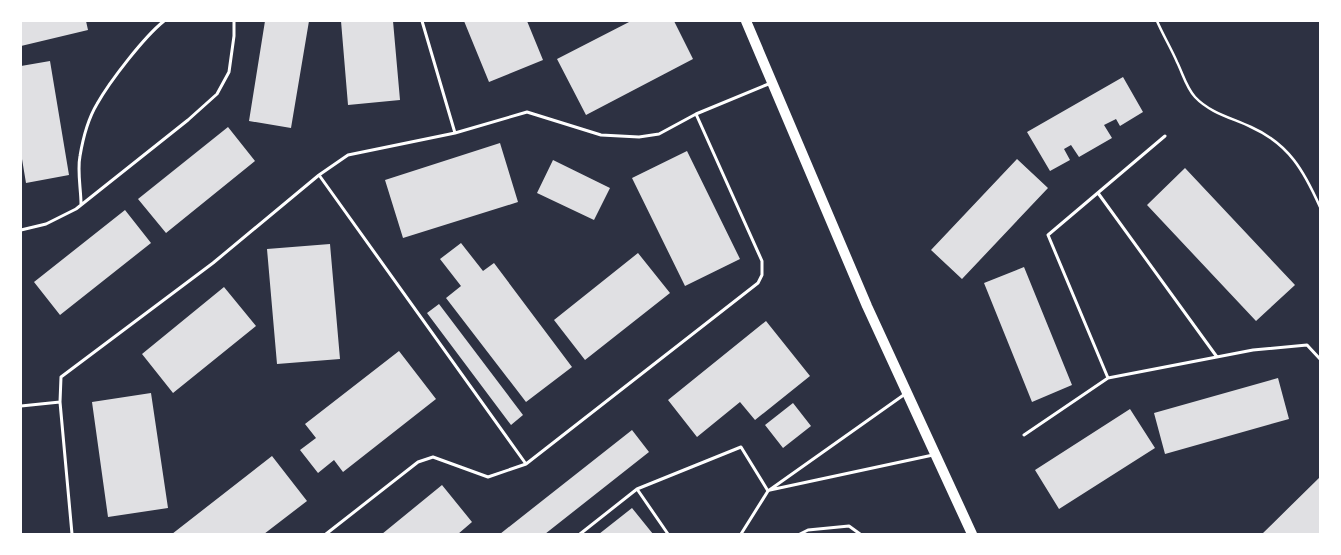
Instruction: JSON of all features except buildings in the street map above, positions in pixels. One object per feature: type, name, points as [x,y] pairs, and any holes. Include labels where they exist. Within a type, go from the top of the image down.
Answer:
[{"type":"main road","points":[[746,21],[867,306],[972,534]]},
{"type":"lane","points":[[81,204],[80,157],[86,130],[97,104],[126,65],[157,27],[164,21]]},
{"type":"lane","points":[[21,230],[46,224],[81,204],[188,120],[217,94],[229,72],[234,36],[234,21]]},
{"type":"lane","points":[[422,21],[455,133]]},
{"type":"lane","points":[[72,534],[60,402],[61,377],[213,263],[319,175],[348,155],[455,133],[527,112],[560,121],[601,135],[639,137],[659,134],[696,114],[773,83]]},
{"type":"lane","points":[[326,534],[418,462],[433,457],[488,477],[526,464],[758,283],[762,275],[762,261],[696,114]]},
{"type":"lane","points":[[1108,378],[1048,235],[1165,136]]},
{"type":"lane","points":[[319,175],[526,464]]},
{"type":"lane","points":[[1098,193],[1217,357]]},
{"type":"lane","points":[[1024,435],[1108,378],[1253,350],[1307,345],[1320,360]]},
{"type":"lane","points":[[741,534],[768,491],[907,392]]},
{"type":"lane","points":[[21,406],[60,402]]},
{"type":"lane","points":[[580,534],[637,488],[741,447],[768,491]]},
{"type":"lane","points":[[768,491],[936,454]]},
{"type":"lane","points":[[637,488],[668,534]]},
{"type":"lane","points":[[800,534],[808,530],[849,526],[860,534]]},
{"type":"path","points":[[1157,21],[1188,87],[1196,97],[1208,108],[1252,127],[1277,142],[1291,155],[1307,178],[1320,207]]}]
